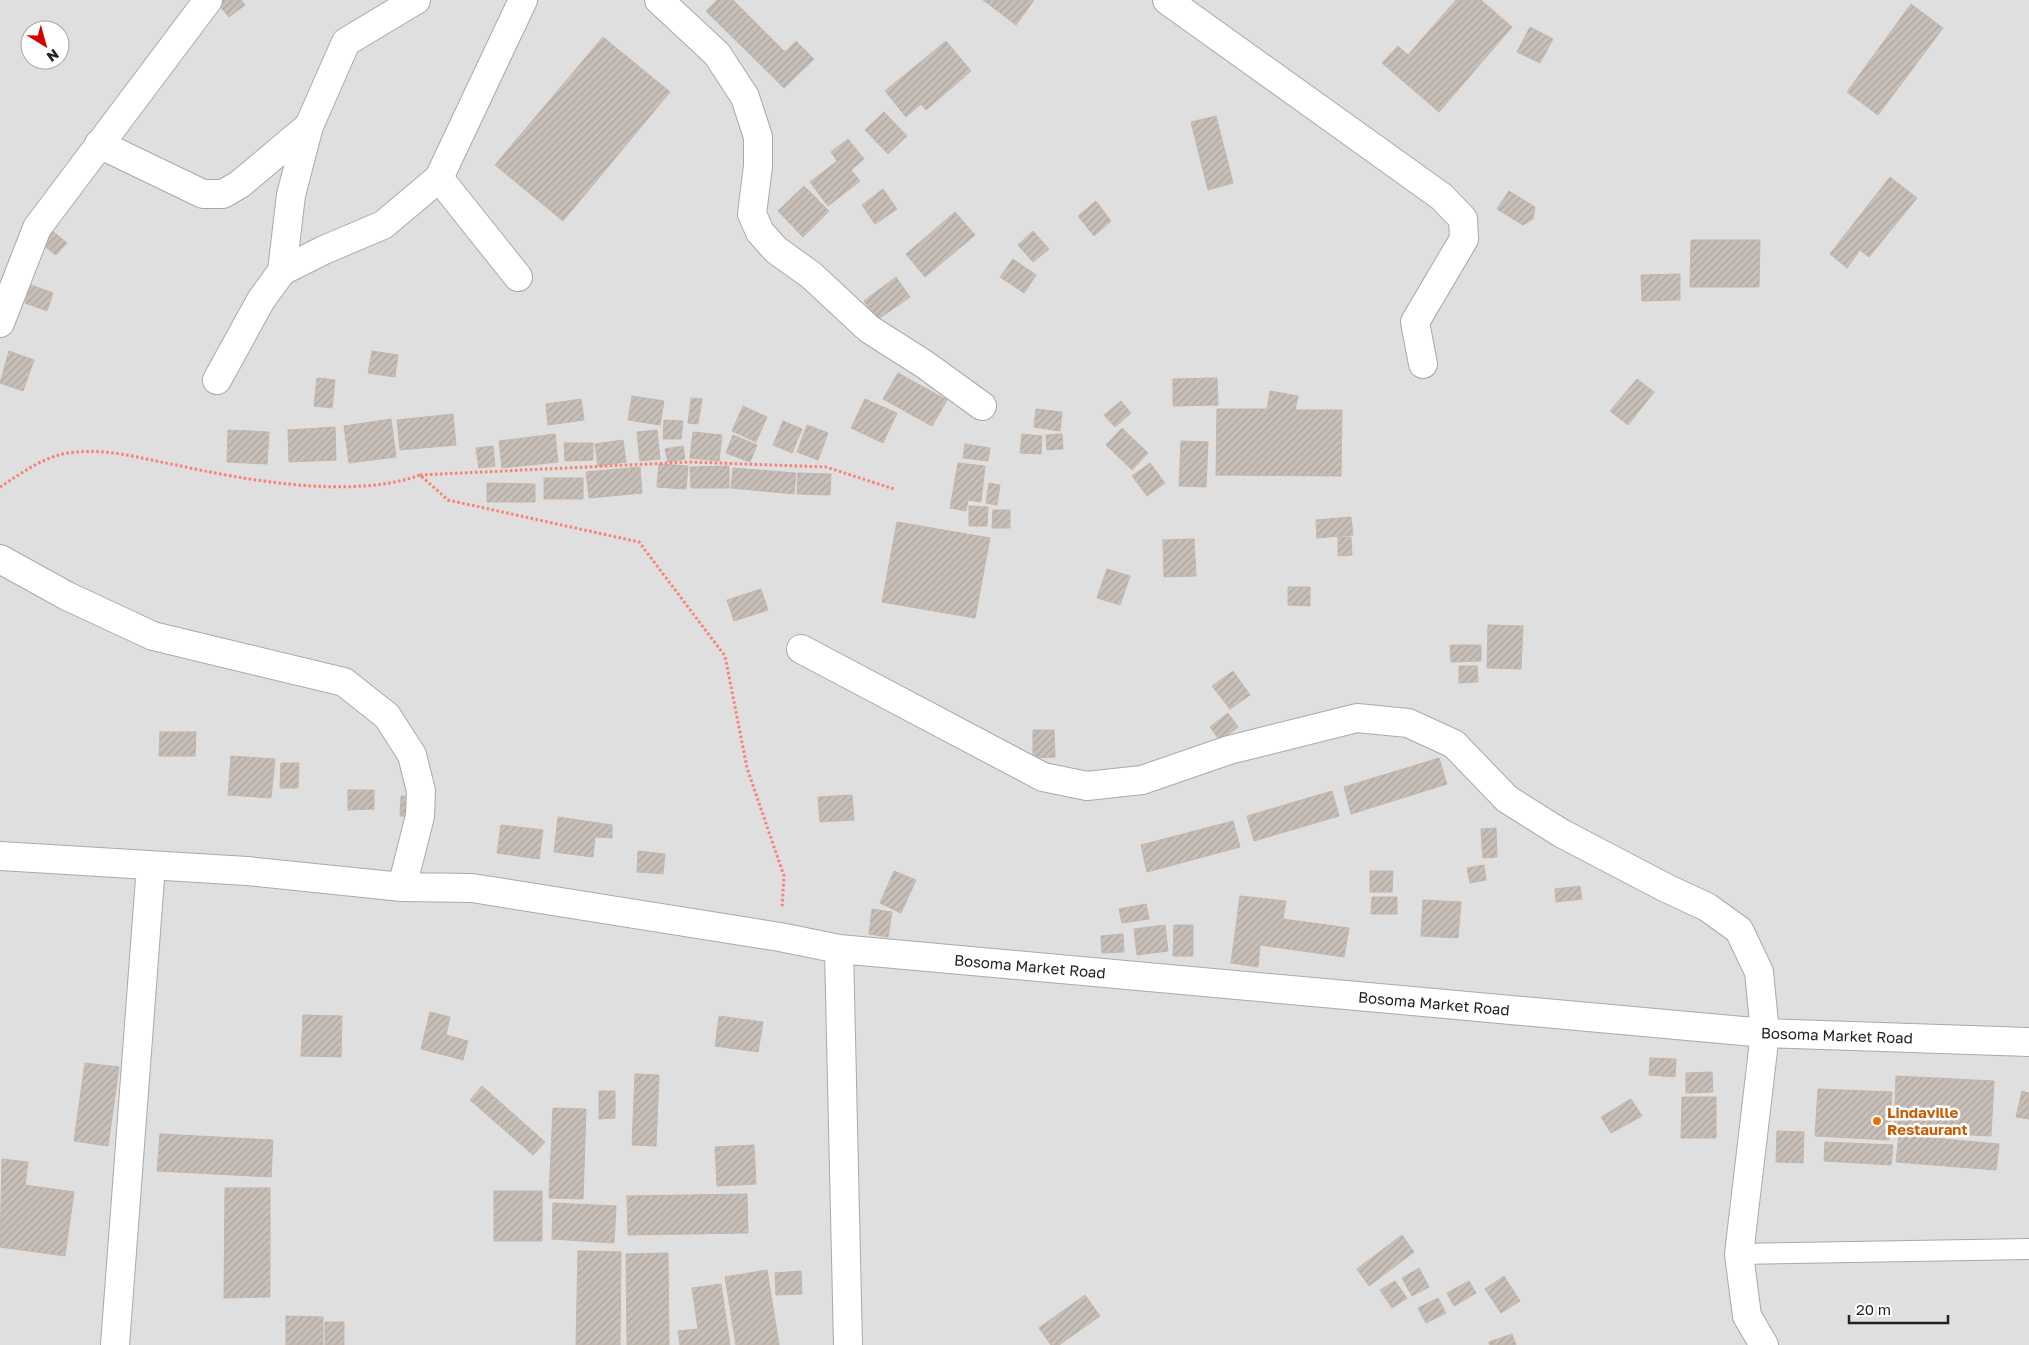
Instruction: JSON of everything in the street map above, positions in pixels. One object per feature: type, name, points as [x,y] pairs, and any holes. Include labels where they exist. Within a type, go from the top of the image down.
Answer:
[{"type":"street","points":[[0,323],[37,228],[98,144],[208,0]]},
{"type":"street","points":[[282,271],[291,195],[309,126],[346,42],[416,0]]},
{"type":"street","points":[[217,380],[261,300],[282,271],[383,224],[439,178],[522,0],[518,0]]},
{"type":"street","points":[[659,0],[717,54],[745,97],[758,137],[758,166],[752,214],[760,232],[776,250],[811,275],[869,329],[924,364],[982,406]]},
{"type":"street","points":[[1167,0],[1442,197],[1463,219],[1464,239],[1416,322],[1422,364]]},
{"type":"street","points":[[98,144],[203,194],[223,194],[240,184],[309,126]]},
{"type":"street","points":[[439,178],[518,277]]},
{"type":"street","points":[[0,558],[67,596],[153,636],[344,682],[387,716],[412,755],[421,791],[420,816],[402,887]]},
{"type":"street","points":[[801,649],[1043,777],[1087,786],[1142,780],[1229,750],[1357,718],[1408,723],[1454,744],[1507,799],[1561,832],[1666,888],[1707,907],[1739,930],[1759,972],[1765,1033],[1739,1254],[1747,1316],[1764,1345]]},
{"type":"street","name":"Bosoma Market Road","points":[[0,856],[247,871],[402,887],[472,888],[780,937],[840,949],[1765,1033],[2029,1042]]},
{"type":"street","points":[[115,1345],[152,865]]},
{"type":"street","points":[[840,949],[848,1345]]},
{"type":"lane","points":[[1739,1254],[2029,1249]]},
{"type":"path","points":[[0,487],[42,460],[77,452],[112,452],[246,480],[344,487],[398,483],[420,475],[690,462],[826,467],[894,489]]},
{"type":"path","points":[[420,475],[448,500],[639,542],[726,656],[747,768],[784,876],[780,937]]},
{"type":"shaded area","points":[[0,0],[2029,0],[2029,1345],[0,1345]]},
{"type":"building","points":[[221,0],[241,0],[245,5],[229,17],[217,3]]},
{"type":"building","points":[[717,0],[733,0],[785,52],[796,41],[814,59],[784,88],[706,11]]},
{"type":"building","points":[[983,0],[1034,0],[1016,25]]},
{"type":"building","points":[[1456,0],[1481,0],[1512,27],[1439,112],[1382,63],[1398,46],[1408,55]]},
{"type":"building","points":[[1911,4],[1943,28],[1878,115],[1847,92]]},
{"type":"building","points":[[1530,27],[1553,39],[1540,63],[1517,52]]},
{"type":"building","points":[[603,37],[670,92],[563,221],[495,165]]},
{"type":"building","points":[[946,41],[971,71],[926,110],[921,104],[906,117],[885,91]]},
{"type":"building","points":[[884,112],[907,136],[888,154],[865,130]]},
{"type":"building","points":[[1216,116],[1233,183],[1208,190],[1191,122]]},
{"type":"building","points":[[848,139],[864,159],[851,170],[860,181],[828,206],[810,182],[837,161],[831,152]]},
{"type":"building","points":[[1890,177],[1917,198],[1869,257],[1860,250],[1847,268],[1830,254]]},
{"type":"building","points":[[804,186],[829,211],[803,237],[778,211]]},
{"type":"building","points":[[883,189],[897,209],[875,224],[862,205]]},
{"type":"building","points":[[1509,191],[1535,207],[1533,219],[1523,225],[1497,209]]},
{"type":"building","points":[[1096,201],[1111,221],[1094,236],[1078,216]]},
{"type":"building","points":[[955,212],[975,235],[925,277],[906,254]]},
{"type":"building","points":[[45,225],[67,243],[56,255],[34,238]]},
{"type":"building","points":[[1033,231],[1049,249],[1033,262],[1018,245]]},
{"type":"building","points":[[1691,240],[1760,240],[1759,287],[1690,287]]},
{"type":"building","points":[[1013,259],[1036,275],[1024,293],[1000,277]]},
{"type":"building","points":[[1680,274],[1680,300],[1642,301],[1641,275]]},
{"type":"building","points":[[896,277],[910,297],[877,320],[864,301]]},
{"type":"building","points":[[31,285],[53,293],[47,311],[25,303]]},
{"type":"building","points":[[9,351],[34,360],[23,391],[0,383]]},
{"type":"building","points":[[372,351],[398,355],[395,377],[368,373]]},
{"type":"building","points":[[898,373],[947,400],[932,426],[883,399]]},
{"type":"building","points":[[317,378],[335,380],[332,408],[314,406]]},
{"type":"building","points":[[1217,378],[1218,405],[1173,406],[1173,379]]},
{"type":"building","points":[[1637,379],[1654,392],[1628,425],[1610,411]]},
{"type":"building","points":[[1270,391],[1298,396],[1295,410],[1342,410],[1341,476],[1216,475],[1217,409],[1267,409]]},
{"type":"building","points":[[632,396],[664,401],[660,425],[628,420]]},
{"type":"building","points":[[691,398],[702,399],[698,424],[688,423]]},
{"type":"building","points":[[581,399],[584,420],[548,425],[546,404]]},
{"type":"building","points":[[865,399],[897,413],[883,443],[851,428]]},
{"type":"building","points":[[1121,401],[1131,413],[1115,427],[1104,415]]},
{"type":"building","points":[[743,406],[767,417],[756,442],[732,431]]},
{"type":"building","points":[[1036,409],[1062,412],[1060,431],[1034,427]]},
{"type":"building","points":[[453,414],[456,445],[400,450],[397,420]]},
{"type":"building","points":[[391,419],[396,457],[349,463],[344,426]]},
{"type":"building","points":[[664,420],[683,421],[681,439],[663,439]]},
{"type":"building","points":[[783,421],[802,429],[792,453],[773,445]]},
{"type":"building","points":[[807,425],[828,433],[818,460],[797,452]]},
{"type":"building","points":[[335,427],[336,460],[289,462],[288,430]]},
{"type":"building","points":[[1122,428],[1148,453],[1132,470],[1106,445]]},
{"type":"building","points":[[228,430],[269,432],[267,464],[227,462]]},
{"type":"building","points":[[657,430],[660,459],[640,461],[637,432]]},
{"type":"building","points":[[693,432],[722,435],[719,461],[690,458]]},
{"type":"building","points":[[555,434],[558,462],[502,468],[499,441]]},
{"type":"building","points":[[1022,434],[1042,436],[1041,454],[1020,453]]},
{"type":"building","points":[[1062,434],[1063,449],[1047,450],[1046,435]]},
{"type":"building","points":[[733,435],[757,445],[750,462],[726,453]]},
{"type":"building","points":[[623,440],[626,462],[598,466],[595,444]]},
{"type":"building","points":[[1181,441],[1208,442],[1206,487],[1179,486]]},
{"type":"building","points":[[564,443],[593,443],[593,460],[565,461]]},
{"type":"building","points":[[965,444],[990,448],[988,461],[963,458]]},
{"type":"building","points":[[493,446],[495,466],[479,468],[476,448]]},
{"type":"building","points":[[683,446],[685,459],[668,462],[665,449]]},
{"type":"building","points":[[958,463],[985,466],[981,502],[968,500],[966,511],[950,508]]},
{"type":"building","points":[[1150,463],[1165,483],[1147,496],[1132,476]]},
{"type":"building","points":[[659,464],[688,466],[686,489],[657,487]]},
{"type":"building","points":[[729,466],[729,488],[691,488],[690,467]]},
{"type":"building","points":[[640,467],[642,493],[589,498],[586,472]]},
{"type":"building","points":[[733,468],[796,473],[794,494],[731,488]]},
{"type":"building","points":[[798,473],[831,474],[830,495],[797,494]]},
{"type":"building","points":[[544,478],[583,478],[583,499],[544,499]]},
{"type":"building","points":[[487,483],[535,484],[535,502],[487,502]]},
{"type":"building","points":[[989,483],[1000,485],[997,505],[986,503]]},
{"type":"building","points":[[969,506],[988,507],[987,526],[969,526]]},
{"type":"building","points":[[993,510],[1010,510],[1010,528],[992,528]]},
{"type":"building","points":[[1351,517],[1353,535],[1317,538],[1316,520]]},
{"type":"building","points":[[897,522],[990,538],[975,618],[882,602]]},
{"type":"building","points":[[1338,537],[1351,537],[1352,555],[1338,556]]},
{"type":"building","points":[[1194,539],[1196,576],[1164,577],[1163,540]]},
{"type":"building","points":[[1107,569],[1130,576],[1120,605],[1097,598]]},
{"type":"building","points":[[1288,587],[1310,587],[1310,606],[1288,605]]},
{"type":"building","points":[[761,589],[768,610],[734,621],[727,600]]},
{"type":"building","points":[[1488,625],[1523,626],[1521,669],[1487,668]]},
{"type":"building","points":[[1450,645],[1481,645],[1481,661],[1451,662]]},
{"type":"building","points":[[1459,666],[1477,666],[1478,682],[1459,683]]},
{"type":"building","points":[[1233,671],[1250,695],[1230,709],[1212,686]]},
{"type":"building","points":[[1228,713],[1238,727],[1220,741],[1210,727]]},
{"type":"building","points":[[1033,730],[1054,730],[1055,757],[1033,758]]},
{"type":"building","points":[[160,732],[196,732],[195,756],[159,756]]},
{"type":"building","points":[[231,756],[275,759],[271,798],[228,795]]},
{"type":"building","points":[[1439,758],[1447,784],[1351,814],[1344,787]]},
{"type":"building","points":[[281,763],[299,763],[298,788],[280,788]]},
{"type":"building","points":[[348,790],[374,790],[374,809],[348,810]]},
{"type":"building","points":[[1332,791],[1339,816],[1254,841],[1247,816]]},
{"type":"building","points":[[852,795],[854,820],[820,822],[818,797]]},
{"type":"building","points":[[401,796],[419,797],[417,817],[400,816]]},
{"type":"building","points":[[558,817],[612,825],[612,838],[595,837],[593,857],[554,852]]},
{"type":"building","points":[[1233,821],[1240,847],[1147,872],[1141,845]]},
{"type":"building","points":[[501,825],[543,830],[539,859],[497,853]]},
{"type":"building","points":[[1496,828],[1497,857],[1483,858],[1481,829]]},
{"type":"building","points":[[638,851],[665,854],[663,874],[637,872]]},
{"type":"building","points":[[1484,865],[1486,880],[1470,883],[1467,868]]},
{"type":"building","points":[[894,871],[916,880],[901,913],[880,903]]},
{"type":"building","points":[[1370,871],[1393,871],[1392,892],[1370,892]]},
{"type":"building","points":[[1580,886],[1582,899],[1556,902],[1555,889]]},
{"type":"building","points":[[1240,896],[1286,901],[1283,919],[1349,928],[1344,957],[1260,945],[1258,967],[1231,963]]},
{"type":"building","points":[[1372,897],[1397,897],[1397,914],[1371,914]]},
{"type":"building","points":[[1423,900],[1461,902],[1458,938],[1421,936]]},
{"type":"building","points":[[1146,904],[1149,919],[1122,923],[1119,909]]},
{"type":"building","points":[[872,909],[892,912],[888,937],[869,934]]},
{"type":"building","points":[[1165,925],[1168,951],[1137,955],[1134,929]]},
{"type":"building","points":[[1174,925],[1193,925],[1193,956],[1173,956]]},
{"type":"building","points":[[1123,934],[1124,952],[1102,953],[1101,936]]},
{"type":"building","points":[[430,1012],[450,1017],[446,1035],[468,1041],[463,1060],[421,1049]]},
{"type":"building","points":[[303,1015],[342,1016],[341,1057],[301,1056]]},
{"type":"building","points":[[719,1016],[763,1022],[758,1052],[715,1046]]},
{"type":"building","points":[[1650,1058],[1676,1059],[1675,1077],[1649,1075]]},
{"type":"building","points":[[85,1063],[119,1067],[108,1146],[74,1141]]},
{"type":"building","points":[[1712,1072],[1713,1092],[1686,1093],[1686,1073]]},
{"type":"building","points":[[635,1074],[659,1075],[656,1146],[632,1145]]},
{"type":"building","points":[[1896,1076],[1994,1081],[1991,1136],[1894,1131]]},
{"type":"building","points":[[482,1086],[545,1142],[533,1155],[470,1100]]},
{"type":"building","points":[[1818,1089],[1892,1092],[1889,1140],[1815,1136]]},
{"type":"building","points":[[599,1091],[615,1091],[615,1118],[599,1119]]},
{"type":"building","points":[[2022,1091],[2029,1093],[2029,1119],[2016,1117]]},
{"type":"building","points":[[1682,1097],[1716,1097],[1716,1138],[1681,1138]]},
{"type":"building","points":[[1631,1099],[1642,1116],[1611,1133],[1601,1117]]},
{"type":"building","points":[[553,1108],[586,1109],[583,1199],[549,1198]]},
{"type":"building","points":[[1777,1131],[1804,1132],[1803,1163],[1776,1162]]},
{"type":"building","points":[[160,1134],[273,1140],[271,1177],[157,1171]]},
{"type":"building","points":[[1899,1135],[1999,1144],[1996,1170],[1896,1162]]},
{"type":"building","points":[[1825,1142],[1893,1145],[1891,1165],[1824,1161]]},
{"type":"building","points":[[754,1145],[756,1184],[717,1186],[715,1147]]},
{"type":"building","points":[[2,1159],[28,1162],[25,1185],[74,1192],[65,1256],[0,1247]]},
{"type":"building","points":[[225,1188],[270,1188],[270,1297],[224,1298]]},
{"type":"building","points":[[494,1191],[542,1191],[542,1241],[494,1241]]},
{"type":"building","points":[[747,1194],[748,1233],[628,1235],[627,1196]]},
{"type":"building","points":[[553,1203],[616,1206],[614,1243],[552,1239]]},
{"type":"building","points":[[1402,1235],[1414,1252],[1369,1286],[1357,1269]]},
{"type":"building","points":[[578,1251],[621,1252],[620,1345],[576,1345]]},
{"type":"building","points":[[668,1253],[669,1345],[627,1345],[626,1254]]},
{"type":"building","points":[[1419,1268],[1429,1287],[1412,1296],[1402,1278]]},
{"type":"building","points":[[767,1270],[779,1345],[736,1345],[725,1277]]},
{"type":"building","points":[[801,1271],[802,1294],[776,1295],[775,1273]]},
{"type":"building","points":[[1504,1276],[1520,1301],[1501,1313],[1485,1289]]},
{"type":"building","points":[[1395,1281],[1407,1298],[1392,1308],[1380,1290]]},
{"type":"building","points":[[1469,1281],[1476,1293],[1454,1306],[1447,1293]]},
{"type":"building","points":[[721,1284],[730,1345],[680,1345],[678,1331],[698,1329],[692,1288]]},
{"type":"building","points":[[1085,1295],[1100,1316],[1059,1345],[1051,1345],[1039,1328]]},
{"type":"building","points":[[1438,1298],[1446,1313],[1426,1323],[1418,1308]]},
{"type":"building","points":[[286,1316],[323,1317],[323,1345],[286,1345]]},
{"type":"building","points":[[325,1322],[344,1322],[344,1345],[325,1345]]},
{"type":"building","points":[[1512,1334],[1516,1345],[1490,1345],[1489,1342]]},
{"type":"place","name":"Lindaville Restaurant","points":[[1877,1121]]}]
